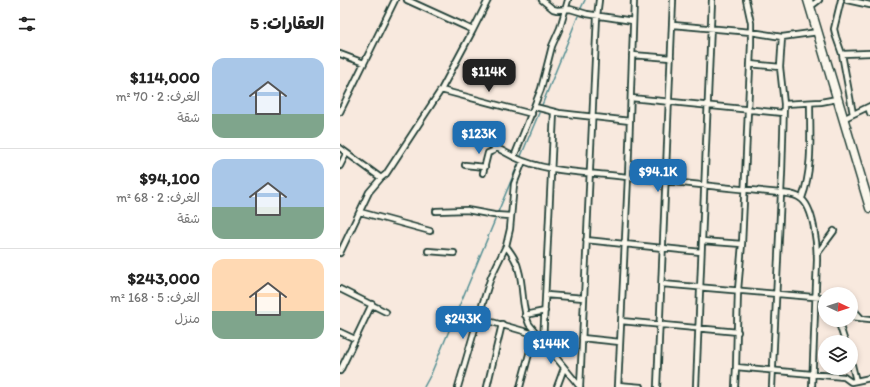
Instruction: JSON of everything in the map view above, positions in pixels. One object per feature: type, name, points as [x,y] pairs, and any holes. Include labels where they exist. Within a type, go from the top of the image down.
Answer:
[{"type":"highway","points":[[809,3],[870,208]]},
{"type":"street","points":[[340,112],[395,0]]},
{"type":"street","points":[[407,0],[473,30]]},
{"type":"street","points":[[340,253],[369,192],[389,170],[441,90],[488,0]]},
{"type":"street","points":[[542,0],[553,9],[566,9],[597,16],[633,21]]},
{"type":"street","points":[[514,157],[535,107],[552,46],[560,28],[568,0]]},
{"type":"street","points":[[580,387],[592,116],[599,0]]},
{"type":"street","points":[[634,0],[628,177],[618,386],[641,387]]},
{"type":"street","points":[[657,387],[667,182],[673,0]]},
{"type":"street","points":[[696,387],[712,0]]},
{"type":"street","points":[[735,387],[738,332],[738,290],[742,244],[751,32],[746,0]]},
{"type":"street","points":[[809,3],[819,0]]},
{"type":"street","points":[[841,0],[834,29],[842,54],[853,114]]},
{"type":"street","points":[[847,0],[870,5]]},
{"type":"street","points":[[673,25],[751,32],[782,37],[818,32]]},
{"type":"street","points":[[772,387],[782,193],[784,104],[780,67],[782,37]]},
{"type":"street","points":[[842,54],[870,53]]},
{"type":"street","points":[[340,54],[364,64]]},
{"type":"street","points":[[632,56],[671,58]]},
{"type":"street","points":[[750,64],[780,67]]},
{"type":"street","points":[[441,90],[532,114]]},
{"type":"street","points":[[631,98],[708,105],[748,111],[784,113]]},
{"type":"street","points":[[784,104],[810,103],[837,99]]},
{"type":"street","points":[[802,198],[805,190],[809,159],[810,103]]},
{"type":"street","points":[[843,119],[869,106],[870,112]]},
{"type":"street","points":[[535,107],[554,112],[630,121]]},
{"type":"street","points":[[543,343],[554,112]]},
{"type":"street","points":[[469,132],[495,148],[523,162],[551,168],[667,182],[782,193],[802,198],[808,209],[813,225],[817,254],[812,387]]},
{"type":"street","points":[[340,148],[346,154],[382,178]]},
{"type":"street","points":[[483,173],[488,153],[495,148]]},
{"type":"street","points":[[340,166],[346,154]]},
{"type":"street","points":[[458,387],[491,277],[506,246],[514,184],[523,162]]},
{"type":"street","points":[[465,165],[485,167]]},
{"type":"street","points":[[436,211],[467,210],[494,216],[511,216]]},
{"type":"street","points":[[360,212],[430,231]]},
{"type":"street","points":[[817,254],[834,231]]},
{"type":"street","points":[[586,240],[702,252]]},
{"type":"street","points":[[702,242],[742,244]]},
{"type":"street","points":[[506,246],[517,263],[525,315],[534,333],[580,387]]},
{"type":"street","points":[[428,251],[454,253]]},
{"type":"street","points":[[662,284],[816,297]]},
{"type":"street","points":[[340,289],[386,312]]},
{"type":"street","points":[[546,295],[584,298]]},
{"type":"street","points":[[340,371],[342,362],[372,304]]},
{"type":"street","points":[[525,315],[545,311]]},
{"type":"street","points":[[858,315],[861,318]]},
{"type":"street","points":[[478,318],[534,333]]},
{"type":"street","points":[[858,318],[870,319]]},
{"type":"street","points":[[621,321],[738,332]]},
{"type":"street","points":[[487,387],[502,324]]},
{"type":"street","points":[[340,332],[355,339]]},
{"type":"street","points":[[520,387],[534,333]]},
{"type":"street","points":[[582,338],[620,342]]},
{"type":"street","points":[[736,367],[844,377],[850,385],[870,378]]},
{"type":"street","points":[[557,387],[564,368]]},
{"type":"street","points":[[854,375],[856,382]]},
{"type":"waterway","points":[[581,8],[585,0]]},
{"type":"waterway","points":[[542,105],[578,16]]},
{"type":"waterway","points":[[521,156],[539,113]]},
{"type":"waterway","points":[[498,212],[518,164]]},
{"type":"waterway","points":[[424,387],[431,374],[495,220]]}]
